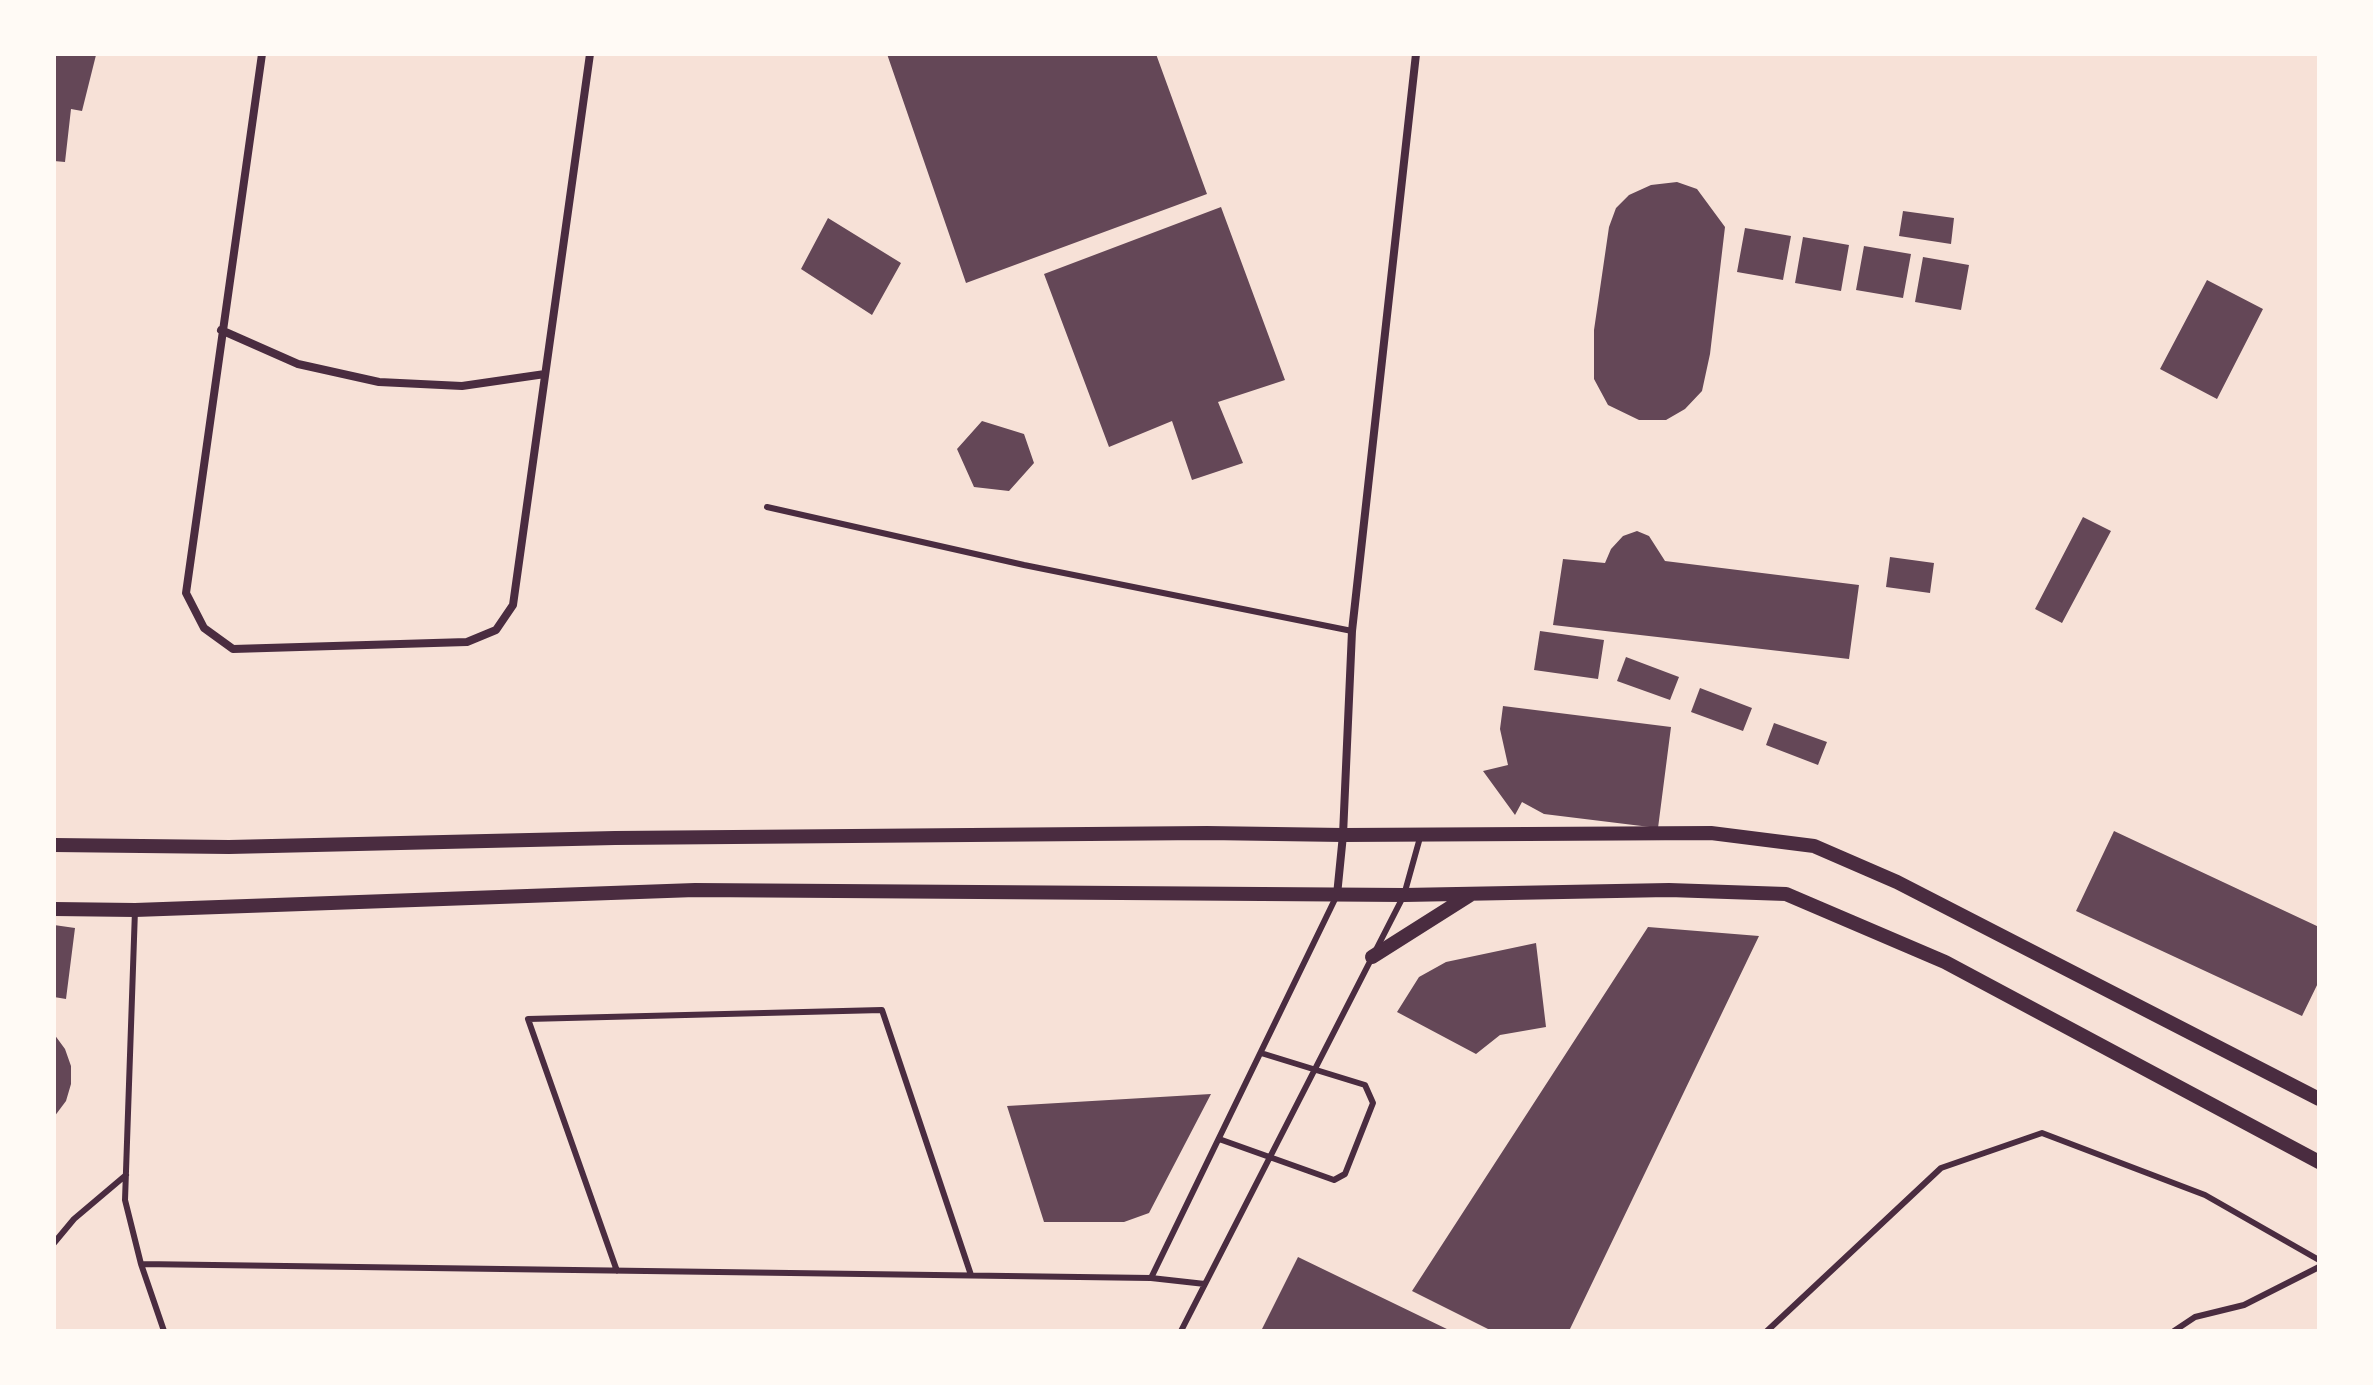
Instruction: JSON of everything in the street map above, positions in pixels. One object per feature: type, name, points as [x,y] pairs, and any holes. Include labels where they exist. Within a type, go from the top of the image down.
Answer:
[{"type":"street","points":[[262,54],[186,593],[204,628],[233,649],[467,642],[496,630],[513,605],[590,54]]},
{"type":"street","points":[[1337,895],[1343,835],[1352,631],[1416,54]]},
{"type":"street","points":[[221,330],[298,364],[379,382],[462,386],[545,374]]},
{"type":"street","points":[[54,845],[229,847],[615,838],[1207,833],[1711,833],[1814,846],[1897,882],[2319,1099]]},
{"type":"street","points":[[54,909],[135,910],[695,890],[1404,895],[1669,890],[1786,894],[1945,962],[2319,1162]]},
{"type":"street","points":[[1372,957],[1473,894]]},
{"type":"lane","points":[[767,507],[1024,565],[1352,631]]},
{"type":"lane","points":[[1181,1331],[1404,895],[1421,834]]},
{"type":"lane","points":[[1151,1278],[1337,895]]},
{"type":"lane","points":[[135,910],[125,1200],[141,1264],[164,1331]]},
{"type":"lane","points":[[617,1271],[528,1019],[882,1010],[971,1275]]},
{"type":"lane","points":[[1219,1139],[1334,1180],[1345,1174],[1373,1103],[1365,1085],[1261,1053]]},
{"type":"lane","points":[[1767,1331],[1941,1168],[2042,1133],[2205,1195],[2319,1260]]},
{"type":"lane","points":[[54,1243],[74,1219],[126,1175]]},
{"type":"lane","points":[[141,1264],[1151,1278],[1205,1284]]},
{"type":"lane","points":[[2174,1331],[2195,1317],[2257,1299],[2319,1267]]},
{"type":"building","points":[[54,54],[96,55],[82,111],[71,109],[65,162],[54,161]]},
{"type":"building","points":[[887,54],[1156,54],[1207,194],[966,283]]},
{"type":"building","points":[[1677,182],[1697,189],[1725,227],[1710,354],[1702,391],[1685,409],[1666,420],[1639,420],[1608,405],[1594,379],[1594,330],[1609,227],[1616,208],[1629,195],[1651,185]]},
{"type":"building","points":[[1221,207],[1285,380],[1218,402],[1243,463],[1192,480],[1172,421],[1109,447],[1044,274]]},
{"type":"building","points":[[1903,211],[1954,218],[1951,244],[1899,236]]},
{"type":"building","points":[[828,218],[901,263],[872,315],[801,269]]},
{"type":"building","points":[[1745,228],[1791,236],[1783,280],[1737,272]]},
{"type":"building","points":[[1803,237],[1849,245],[1841,291],[1795,283]]},
{"type":"building","points":[[1864,246],[1911,254],[1903,298],[1856,290]]},
{"type":"building","points":[[1923,257],[1969,265],[1961,310],[1915,302]]},
{"type":"building","points":[[2207,280],[2263,309],[2217,399],[2160,369]]},
{"type":"building","points":[[982,421],[1024,434],[1034,463],[1009,491],[974,487],[957,449]]},
{"type":"building","points":[[2083,517],[2111,531],[2062,623],[2035,609]]},
{"type":"building","points":[[1637,531],[1649,536],[1665,561],[1859,585],[1849,659],[1553,625],[1563,559],[1605,563],[1611,549],[1623,536]]},
{"type":"building","points":[[1890,557],[1934,563],[1930,593],[1886,587]]},
{"type":"building","points":[[1540,631],[1604,640],[1598,679],[1534,670]]},
{"type":"building","points":[[1626,657],[1679,677],[1670,700],[1617,681]]},
{"type":"building","points":[[1700,688],[1752,708],[1743,731],[1691,712]]},
{"type":"building","points":[[1503,706],[1671,727],[1658,828],[1544,814],[1522,802],[1515,815],[1483,771],[1508,765],[1500,729]]},
{"type":"building","points":[[1774,723],[1827,742],[1818,765],[1766,745]]},
{"type":"building","points":[[2114,831],[2319,927],[2319,981],[2302,1016],[2076,911]]},
{"type":"building","points":[[54,925],[75,928],[66,999],[54,997]]},
{"type":"building","points":[[1648,927],[1759,936],[1569,1331],[1492,1331],[1412,1291]]},
{"type":"building","points":[[1536,943],[1546,1027],[1500,1035],[1476,1054],[1397,1012],[1419,977],[1446,962]]},
{"type":"building","points":[[54,1034],[65,1049],[71,1066],[71,1084],[66,1101],[54,1117]]},
{"type":"building","points":[[1211,1094],[1149,1213],[1124,1222],[1044,1222],[1007,1106]]},
{"type":"building","points":[[1298,1257],[1451,1331],[1261,1331]]}]
